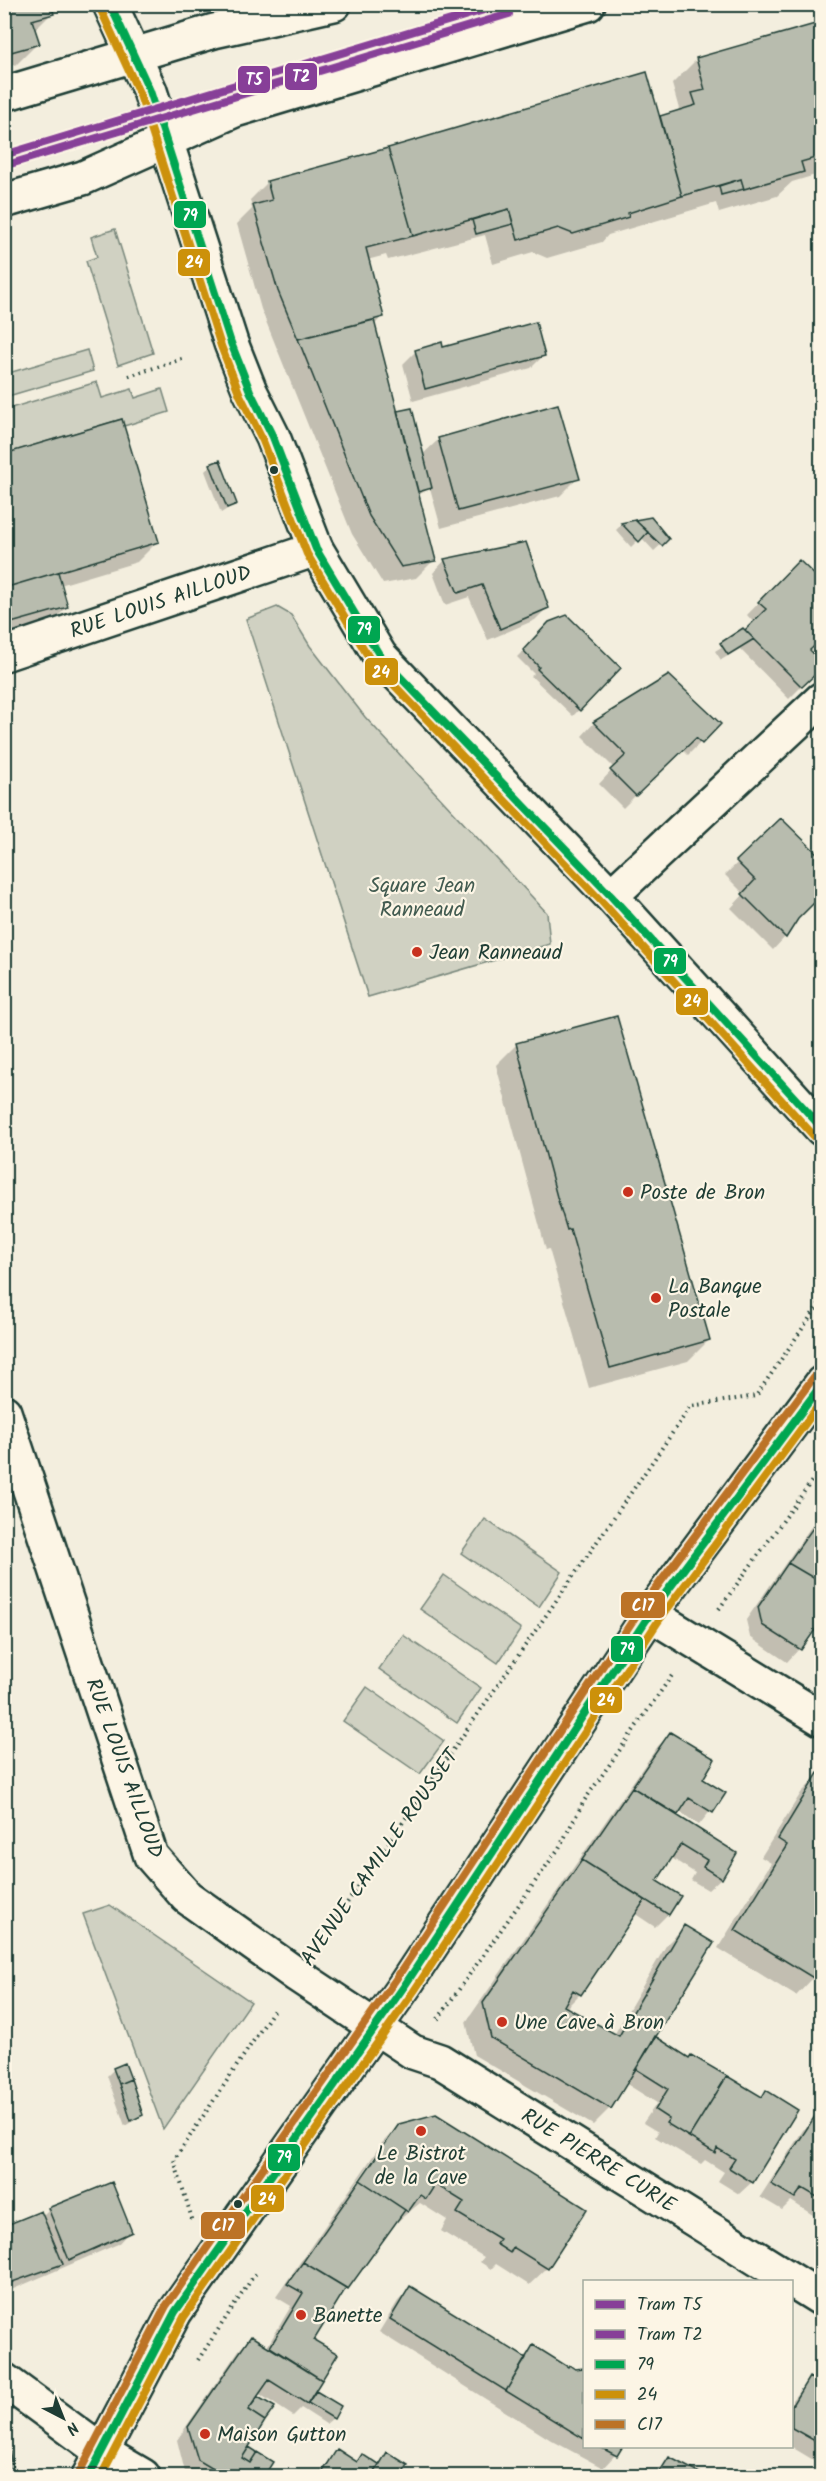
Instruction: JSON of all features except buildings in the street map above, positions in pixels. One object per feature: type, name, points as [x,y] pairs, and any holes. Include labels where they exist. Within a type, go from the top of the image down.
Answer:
[{"type":"street","points":[[110,4],[150,91],[231,342],[250,392],[273,437],[316,549],[380,656],[611,896],[822,1129]]},
{"type":"street","points":[[4,94],[133,54],[241,24],[334,4]]},
{"type":"street","points":[[4,201],[83,178],[166,143],[235,110],[588,4]]},
{"type":"street","name":"RUE LOUIS AILLOUD","points":[[4,654],[316,549]]},
{"type":"street","points":[[611,896],[822,699]]},
{"type":"street","points":[[96,2464],[175,2312],[375,2027],[650,1614],[822,1383]]},
{"type":"street","name":"RUE LOUIS AILLOUD","points":[[4,1412],[151,1856],[187,1897],[375,2027]]},
{"type":"street","points":[[650,1614],[822,1719]]},
{"type":"street","name":"RUE PIERRE CURIE","points":[[375,2027],[413,2052],[440,2061],[792,2280]]},
{"type":"street","name":"RUE PIERRE CURIE","points":[[793,2281],[822,2299]]},
{"type":"street","points":[[4,2380],[96,2464],[143,2476]]},
{"type":"path","points":[[129,376],[185,358]]},
{"type":"path","name":"AVENUE CAMILLE ROUSSET","points":[[194,2223],[174,2160],[297,1975],[691,1406],[756,1396],[822,1300]]},
{"type":"path","points":[[413,2052],[559,1848],[584,1801],[822,1467]]},
{"type":"path","points":[[198,2361],[263,2262]]},
{"type":"green space","points":[[115,229],[153,353],[118,365],[86,261],[97,257],[91,237]]},
{"type":"green space","points":[[87,350],[93,371],[5,397],[5,374]]},
{"type":"green space","points":[[97,382],[102,398],[132,389],[135,398],[162,389],[169,412],[124,426],[122,419],[5,454],[4,410]]},
{"type":"green space","name":"Square Jean Ranneaud","points":[[277,607],[291,615],[310,646],[365,717],[547,913],[550,944],[368,997],[246,619]]},
{"type":"green space","points":[[485,1519],[562,1572],[539,1607],[461,1553]]},
{"type":"green space","points":[[444,1575],[521,1629],[498,1663],[420,1609]]},
{"type":"green space","points":[[403,1635],[481,1688],[457,1723],[379,1669]]},
{"type":"green space","points":[[367,1687],[444,1741],[420,1774],[343,1721]]},
{"type":"green space","points":[[110,1905],[251,2002],[163,2129],[83,1914]]},
{"type":"tram line","name":"T5","points":[[4,155],[504,4]]},
{"type":"tram line","name":"T2","points":[[7,165],[509,14]]},
{"type":"transit line","name":"79","points":[[110,4],[150,91],[231,343],[250,391],[273,437],[316,549],[380,656],[611,896],[822,1128]]},
{"type":"transit line","name":"24","points":[[100,8],[140,95],[221,346],[240,395],[263,441],[307,554],[371,661],[603,903],[814,1136]]},
{"type":"transit line","name":"C17","points":[[80,2471],[166,2306],[396,1979],[641,1608],[814,1377]]},
{"type":"transit line","name":"79","points":[[89,2476],[175,2312],[405,1985],[650,1614],[822,1384]]},
{"type":"transit line","name":"24","points":[[101,2476],[184,2317],[414,1991],[659,1620],[822,1401]]},
{"type":"place","name":"Jean Ranneaud","points":[[417,952]]},
{"type":"place","name":"Poste de Bron","points":[[628,1192]]},
{"type":"place","name":"La Banque Postale","points":[[656,1298]]},
{"type":"place","name":"Une Cave à Bron","points":[[502,2022]]},
{"type":"place","name":"Le Bistrot de la Cave","points":[[421,2131]]},
{"type":"place","name":"Banette","points":[[301,2315]]},
{"type":"place","name":"Maison Gutton","points":[[205,2434]]}]
